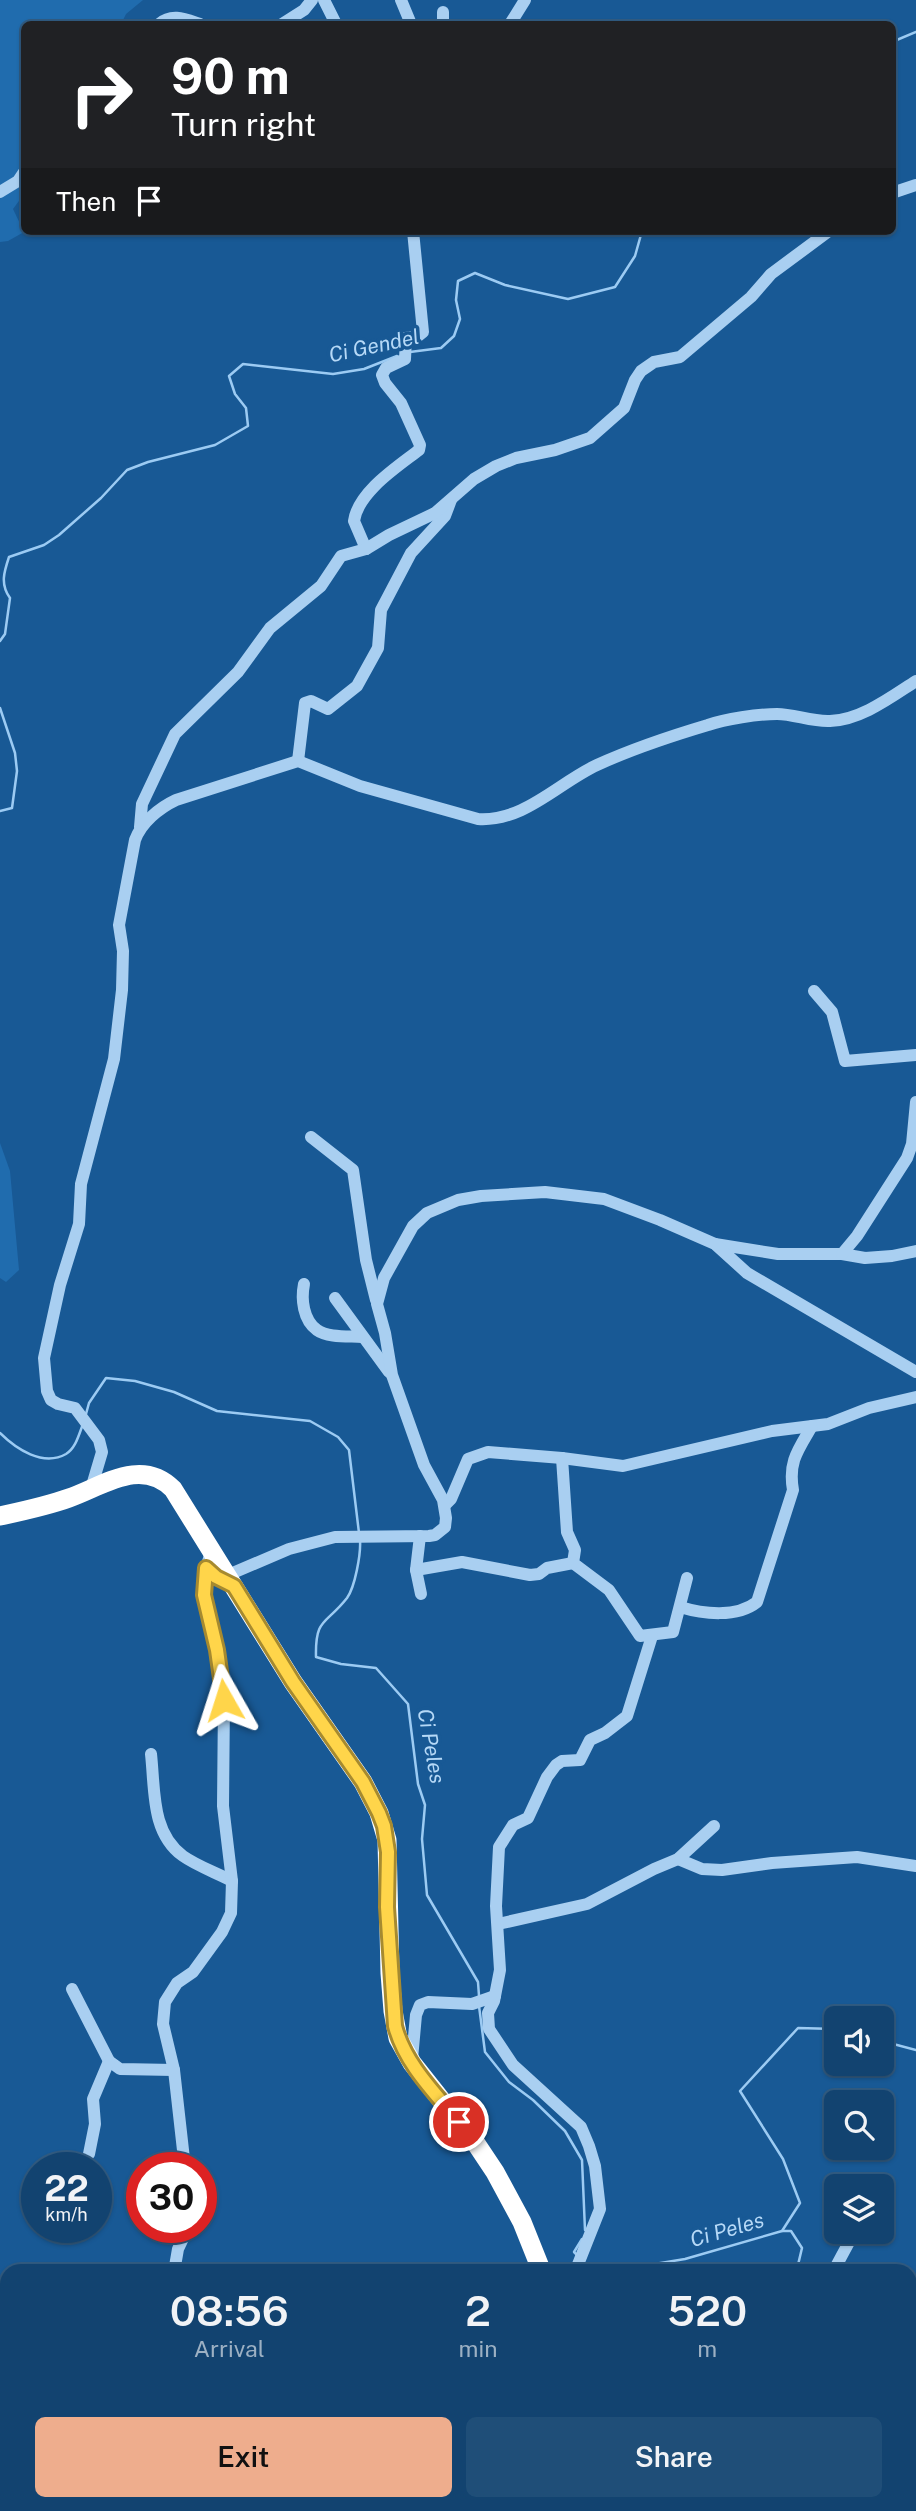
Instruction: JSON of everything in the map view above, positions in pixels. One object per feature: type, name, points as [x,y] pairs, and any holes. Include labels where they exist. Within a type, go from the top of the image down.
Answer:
[{"type":"highway","points":[[0,1516],[64,1500],[119,1476],[130,1474],[159,1477],[173,1489],[293,1682],[363,1782],[379,1813],[386,1833],[388,1852],[387,1907],[393,2011],[398,2038],[412,2063],[495,2172],[519,2215],[539,2264]]},
{"type":"street","points":[[287,21],[304,10],[312,0]]},
{"type":"street","points":[[324,0],[334,21]]},
{"type":"street","points":[[401,0],[410,21]]},
{"type":"street","points":[[512,21],[525,0]]},
{"type":"street","points":[[163,21],[174,17],[189,21]]},
{"type":"street","points":[[0,192],[21,176]]},
{"type":"street","points":[[896,192],[916,185]]},
{"type":"street","points":[[366,549],[354,521],[361,503],[393,469],[419,450],[419,438],[405,416],[401,403],[382,375],[386,368],[402,362],[406,352],[406,338],[418,336],[423,332],[413,235]]},
{"type":"street","points":[[91,1489],[102,1452],[99,1440],[75,1408],[51,1400],[47,1391],[44,1358],[60,1284],[79,1224],[81,1184],[114,1059],[123,971],[119,925],[135,840],[141,827],[142,804],[175,734],[238,672],[270,628],[321,586],[341,556],[366,549],[435,513],[474,479],[496,467],[516,458],[555,450],[590,438],[624,408],[641,371],[654,362],[680,357],[751,298],[771,274],[825,235]]},
{"type":"street","points":[[298,761],[306,703],[311,701],[328,709],[357,686],[378,648],[381,610],[411,553],[445,516],[451,500]]},
{"type":"street","points":[[141,827],[163,807],[176,800],[298,761],[360,786],[494,820],[560,788],[596,765],[711,724],[776,714],[829,721],[844,719],[881,704],[916,681]]},
{"type":"street","points":[[814,991],[832,1012],[845,1061],[916,1055]]},
{"type":"street","points":[[842,1254],[858,1236],[907,1158],[912,1144],[916,1102]]},
{"type":"street","points":[[206,1568],[216,1577],[231,1580],[289,1549],[335,1537],[435,1535],[445,1527],[444,1505],[435,1482],[424,1465],[392,1375],[385,1333],[366,1260],[353,1170],[311,1137]]},
{"type":"street","points":[[377,1304],[384,1278],[413,1226],[438,1207],[481,1196],[545,1192],[604,1199],[715,1244],[778,1254],[842,1254],[880,1258],[916,1251]]},
{"type":"street","points":[[715,1244],[747,1273],[916,1372]]},
{"type":"street","points":[[304,1283],[302,1294],[306,1317],[317,1330],[327,1334],[362,1337]]},
{"type":"street","points":[[335,1298],[392,1375]]},
{"type":"street","points":[[444,1505],[451,1499],[468,1459],[488,1452],[623,1466],[772,1431],[836,1422],[869,1408],[916,1397]]},
{"type":"street","points":[[680,1607],[694,1611],[730,1612],[747,1610],[757,1602],[793,1490],[792,1459],[812,1426]]},
{"type":"street","points":[[562,1458],[567,1532],[575,1550],[573,1563]]},
{"type":"street","points":[[420,1536],[416,1570],[421,1594]]},
{"type":"street","points":[[184,2152],[174,2070],[163,2024],[165,2002],[177,1983],[192,1972],[222,1932],[231,1913],[232,1881],[223,1807],[224,1700],[216,1643],[204,1595],[206,1568],[212,1549]]},
{"type":"street","points":[[416,1570],[462,1562],[530,1575],[538,1574],[547,1568],[573,1563],[610,1590],[640,1636],[673,1632],[687,1578]]},
{"type":"street","points":[[579,2263],[600,2209],[595,2166],[589,2146],[581,2127],[513,2066],[489,2029],[486,2000],[500,1970],[496,1906],[499,1847],[513,1825],[528,1818],[547,1777],[556,1765],[562,1761],[580,1760],[590,1740],[625,1718],[652,1636]]},
{"type":"street","points":[[151,1755],[157,1814],[163,1834],[182,1856],[232,1881]]},
{"type":"street","points":[[498,1924],[587,1904],[678,1859],[714,1826]]},
{"type":"street","points":[[678,1859],[702,1869],[722,1870],[772,1863],[858,1857],[916,1866]]},
{"type":"street","points":[[72,1989],[109,2061],[120,2069],[174,2070]]},
{"type":"street","points":[[412,2063],[416,2015],[420,2005],[428,2002],[486,2000]]},
{"type":"street","points":[[89,2152],[95,2124],[93,2099],[109,2061]]},
{"type":"street","points":[[175,2264],[181,2243]]},
{"type":"street","points":[[837,2264],[848,2244]]},
{"type":"shaded area","points":[[0,0],[143,0],[126,14],[122,21],[21,21],[21,198],[13,209],[21,226],[21,234],[0,242]]},
{"type":"shaded area","points":[[0,1143],[10,1171],[19,1270],[6,1282],[0,1278]]},
{"type":"waterway","name":"Ci Gendel","points":[[896,40],[916,32]]},
{"type":"waterway","name":"Ci Gendel","points":[[410,352],[441,348],[454,336],[460,319],[456,300],[458,281],[475,273],[505,285],[568,299],[615,287],[635,256],[641,235]]},
{"type":"waterway","name":"Ci Gendel","points":[[0,641],[5,634],[10,598],[4,583],[9,557],[44,545],[59,535],[101,498],[127,470],[215,445],[248,426],[246,408],[235,394],[229,376],[243,364],[333,374],[364,369],[397,356]]},
{"type":"waterway","name":"Ci Gendel","points":[[0,708],[15,753],[17,771],[12,808],[0,811]]},
{"type":"waterway","name":"Ci Peles","points":[[86,1414],[89,1403],[106,1378],[135,1381],[174,1392],[217,1411],[310,1421],[338,1437],[349,1450],[359,1533]]},
{"type":"waterway","name":"Ci Peles","points":[[0,1433],[22,1450],[48,1458],[66,1454],[77,1440],[83,1424]]},
{"type":"waterway","name":"Ci Peles","points":[[360,1540],[353,1586],[340,1607],[320,1628],[316,1657],[341,1664],[376,1668],[408,1704],[418,1784],[425,1805],[422,1839],[427,1895],[478,1982],[479,1996]]},
{"type":"waterway","name":"Ci Peles","points":[[479,2006],[485,2052],[509,2082],[533,2100],[565,2131],[582,2160],[585,2230]]},
{"type":"waterway","name":"Ci Peles","points":[[655,2264],[685,2259],[782,2231],[800,2203],[783,2159],[740,2091],[798,2028],[824,2029]]},
{"type":"waterway","name":"Ci Peles","points":[[894,2044],[916,2050]]},
{"type":"waterway","points":[[782,2231],[791,2231],[802,2248],[798,2264]]},
{"type":"waterway","name":"Ci Peles","points":[[578,2256],[574,2252],[582,2239]]},
{"type":"route","points":[[224,1700],[221,1670],[204,1595],[206,1568],[216,1577],[234,1586],[293,1682],[363,1782],[379,1813],[387,1840],[390,1973],[398,2038],[412,2063],[459,2122]]}]
